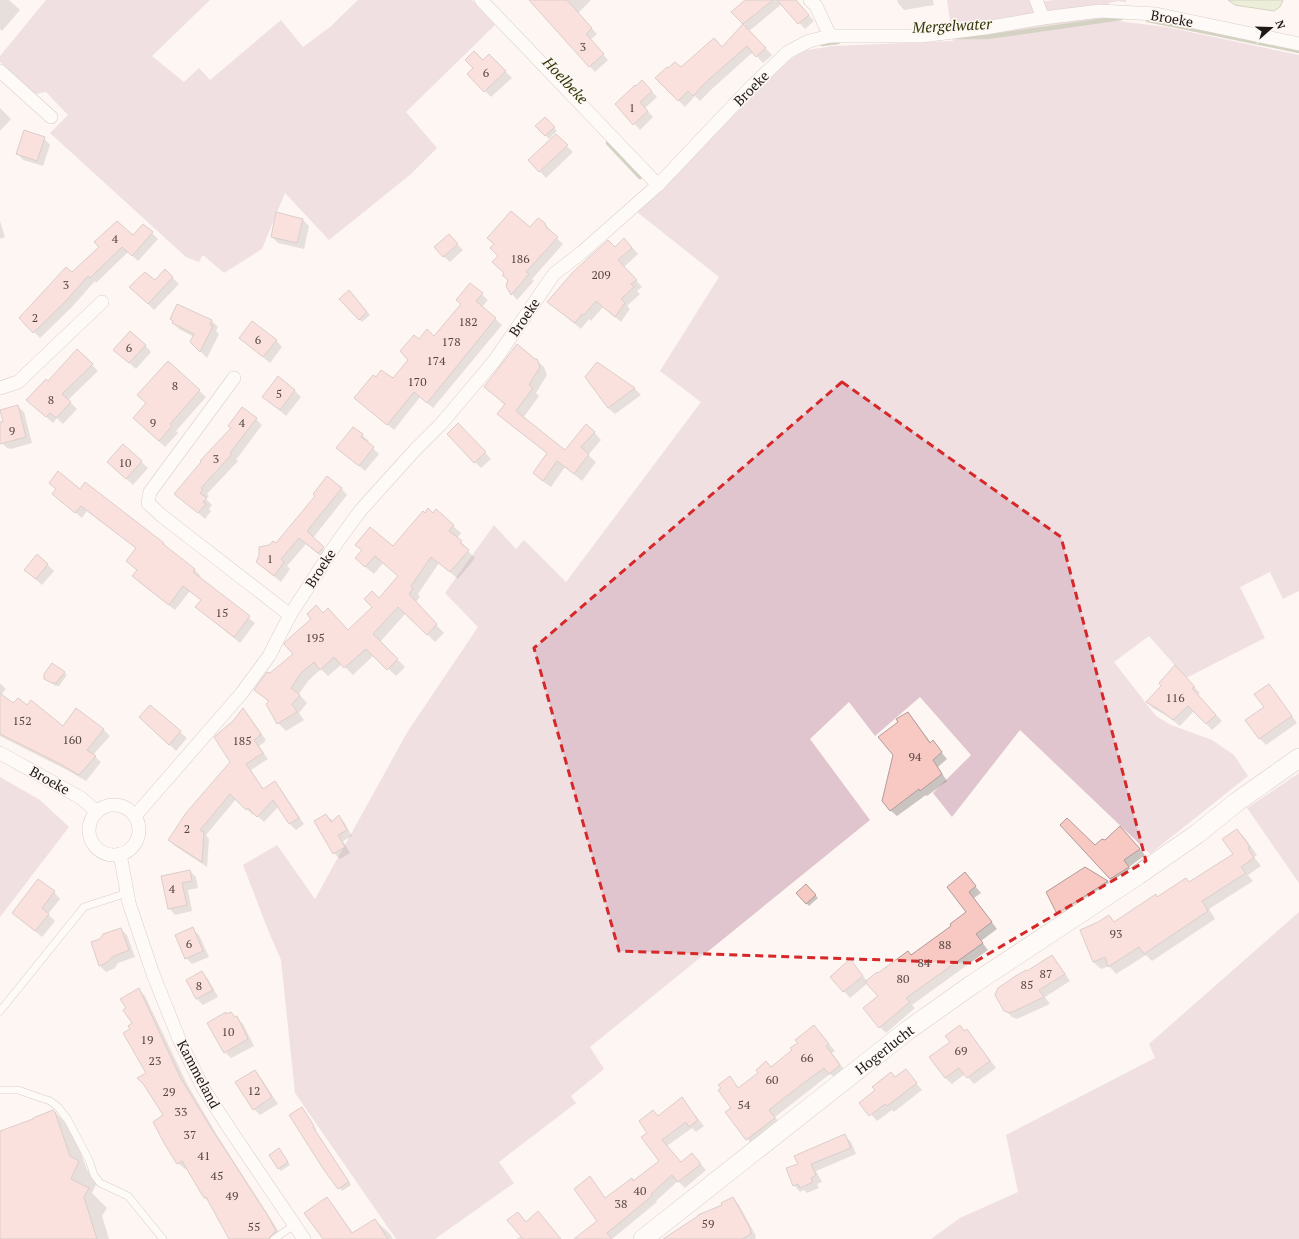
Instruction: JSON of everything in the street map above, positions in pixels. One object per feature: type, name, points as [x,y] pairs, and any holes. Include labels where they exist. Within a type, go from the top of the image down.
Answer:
[{"type":"street","points":[[481,0],[658,185]]},
{"type":"street","points":[[810,0],[816,6],[830,36]]},
{"type":"street","points":[[1036,0],[1043,18]]},
{"type":"street","name":"Broeke","points":[[135,816],[241,694],[269,656],[290,615],[336,544],[360,512],[414,451],[441,424],[495,360],[554,274],[582,253],[658,185],[751,87],[788,52],[809,41],[830,36],[921,36],[1100,11],[1156,14],[1299,44]]},
{"type":"street","points":[[0,71],[51,116]]},
{"type":"street","points":[[0,388],[18,382],[102,302]]},
{"type":"street","points":[[234,378],[150,492],[148,503],[162,516],[290,615]]},
{"type":"street","name":"Broeke","points":[[0,753],[82,798],[97,812]]},
{"type":"street","name":"Hogerlucht","points":[[643,1239],[908,1030],[973,984],[1138,875],[1197,834],[1238,801],[1299,758]]},
{"type":"street","points":[[116,805],[125,807],[135,816],[139,824],[138,837],[132,848],[115,855],[104,853],[99,850],[92,841],[90,836],[91,819],[97,812],[106,806],[116,805]]},
{"type":"street","name":"Kammeland","points":[[120,854],[129,903],[153,974],[179,1039],[203,1088],[302,1239]]},
{"type":"lane","points":[[0,1011],[84,907],[127,893]]},
{"type":"lane","points":[[0,1090],[18,1090],[32,1094],[50,1101],[58,1107],[68,1120],[89,1160],[94,1175],[100,1183],[128,1196],[163,1239]]},
{"type":"lane","points":[[274,1239],[294,1225]]},
{"type":"highlighted area","points":[[842,382],[1061,537],[1146,861],[973,963],[619,951],[534,648]]},
{"type":"shaded area","points":[[46,0],[210,0],[152,56],[184,82],[199,68],[210,80],[281,20],[303,47],[330,27],[358,0],[472,0],[495,25],[406,112],[437,148],[411,174],[329,240],[285,193],[262,249],[224,273],[203,255],[199,262],[186,257],[50,133],[68,115],[46,92],[32,95],[19,79],[0,62],[0,56]]},
{"type":"shaded area","points":[[947,0],[1032,0],[1033,2],[1056,0],[1126,0],[1126,2],[1118,1],[1109,3],[1110,20],[1166,27],[1299,55],[1299,591],[1283,599],[1270,572],[1240,587],[1265,638],[1186,678],[1149,636],[1114,662],[1156,716],[1171,725],[1212,740],[1234,755],[1248,776],[1150,854],[1020,730],[952,817],[933,793],[971,755],[920,697],[875,736],[849,702],[810,739],[870,820],[590,1047],[604,1069],[571,1096],[576,1103],[499,1162],[514,1183],[435,1239],[396,1239],[295,1093],[281,960],[243,865],[277,845],[315,899],[408,731],[478,627],[445,593],[494,525],[516,549],[524,540],[566,582],[701,402],[660,371],[719,277],[637,212],[787,61],[807,50],[833,46],[953,41]]},
{"type":"shaded area","points":[[1228,0],[1283,0],[1280,7],[1274,11],[1235,5]]},
{"type":"shaded area","points":[[1299,773],[1299,883],[1247,808]]},
{"type":"shaded area","points":[[0,777],[40,800],[69,827],[0,917]]},
{"type":"shaded area","points":[[1299,912],[1299,1239],[931,1239],[960,1218],[1018,1192],[1006,1135],[1155,1058],[1149,1044]]},
{"type":"building","points":[[529,0],[567,0],[592,28],[586,34],[604,54],[589,67]]},
{"type":"building","points":[[745,0],[773,0],[743,24],[731,12]]},
{"type":"building","points":[[777,0],[796,0],[809,15],[798,24]]},
{"type":"building","points":[[743,24],[766,48],[756,57],[747,46],[706,82],[693,96],[688,91],[678,101],[655,78],[675,62],[681,67],[714,38],[722,47]]},
{"type":"building","points":[[474,51],[483,60],[489,54],[506,71],[484,92],[467,74],[473,68],[465,60]]},
{"type":"building","points":[[642,80],[652,91],[640,102],[648,111],[633,125],[615,104]]},
{"type":"building","points":[[545,117],[555,127],[545,136],[535,126]]},
{"type":"building","points":[[24,130],[45,137],[37,161],[16,154]]},
{"type":"building","points":[[556,134],[568,145],[539,172],[528,160]]},
{"type":"building","points":[[511,211],[530,227],[538,218],[558,237],[526,272],[529,274],[511,295],[506,286],[508,280],[502,275],[504,273],[492,262],[498,256],[490,248],[494,244],[487,238]]},
{"type":"building","points":[[276,212],[303,219],[297,243],[271,237]]},
{"type":"building","points":[[117,221],[133,235],[143,224],[153,232],[132,256],[122,247],[90,278],[88,276],[66,301],[33,333],[19,318],[66,267],[72,272],[99,247],[94,242]]},
{"type":"building","points":[[449,234],[458,244],[443,257],[434,247]]},
{"type":"building","points":[[624,238],[632,248],[618,260],[637,280],[631,284],[634,287],[621,299],[625,303],[615,317],[596,301],[575,323],[547,302],[573,272],[608,240],[615,247]]},
{"type":"building","points":[[165,269],[173,277],[148,304],[129,287],[145,272],[155,280]]},
{"type":"building","points":[[470,283],[483,293],[476,301],[496,318],[427,403],[414,392],[387,425],[354,398],[373,375],[376,377],[381,370],[393,378],[408,360],[400,351],[414,335],[419,339],[427,329],[434,336],[461,304],[456,300]]},
{"type":"building","points":[[349,290],[367,312],[359,320],[339,299]]},
{"type":"building","points":[[177,304],[212,320],[210,325],[213,326],[200,352],[190,342],[194,334],[172,323],[173,321],[170,319]]},
{"type":"building","points":[[252,321],[277,340],[263,357],[239,338]]},
{"type":"building","points":[[130,331],[146,345],[129,363],[113,350]]},
{"type":"building","points":[[517,344],[537,359],[540,367],[529,385],[533,388],[516,411],[565,450],[586,424],[595,432],[581,447],[589,454],[574,474],[557,461],[543,481],[533,473],[547,453],[497,414],[505,404],[484,387]]},
{"type":"building","points":[[77,349],[93,364],[62,394],[71,402],[56,418],[50,413],[46,417],[26,400],[46,379],[48,381]]},
{"type":"building","points":[[168,361],[200,390],[170,424],[172,426],[159,441],[133,418],[146,403],[137,395]]},
{"type":"building","points":[[597,362],[635,388],[608,408],[585,377]]},
{"type":"building","points":[[278,376],[295,390],[280,410],[262,397]]},
{"type":"building","points":[[18,405],[26,437],[0,444],[0,422],[3,422],[0,410]]},
{"type":"building","points":[[242,407],[257,418],[230,453],[232,454],[201,488],[203,489],[200,493],[207,498],[203,502],[206,504],[198,513],[174,494],[201,462],[200,461],[231,428],[228,426]]},
{"type":"building","points":[[458,423],[486,452],[474,463],[447,434]]},
{"type":"building","points":[[353,427],[363,434],[361,437],[374,447],[359,466],[336,448]]},
{"type":"building","points":[[123,444],[142,461],[126,479],[107,462]]},
{"type":"building","points":[[58,471],[80,489],[85,482],[164,543],[163,544],[195,569],[193,572],[250,616],[234,637],[195,607],[201,600],[183,586],[169,605],[132,576],[137,570],[126,561],[136,548],[81,506],[75,513],[52,494],[56,489],[49,483]]},
{"type":"building","points":[[327,476],[342,488],[307,531],[324,547],[318,553],[299,538],[281,559],[284,562],[274,576],[256,562],[259,556],[259,547],[269,545],[273,541],[276,543],[315,496],[313,494]]},
{"type":"building","points":[[428,508],[433,513],[436,509],[454,525],[449,531],[462,541],[460,543],[469,550],[450,572],[431,557],[411,586],[413,589],[409,594],[437,624],[427,635],[398,607],[373,634],[398,659],[387,670],[366,649],[344,668],[334,657],[320,670],[314,662],[301,673],[291,688],[300,695],[292,704],[297,712],[277,724],[266,704],[269,701],[254,690],[267,672],[270,673],[293,654],[284,644],[285,642],[311,619],[307,614],[316,605],[323,613],[328,608],[348,630],[372,607],[364,599],[372,591],[379,598],[398,576],[375,556],[365,567],[355,558],[362,550],[355,545],[370,527],[393,546],[423,511],[425,513]]},
{"type":"building","points":[[37,554],[48,564],[36,579],[24,570]]},
{"type":"building","points":[[52,663],[65,672],[56,683],[52,683],[44,679],[44,674]]},
{"type":"building","points":[[1175,665],[1195,687],[1192,688],[1216,715],[1206,724],[1188,706],[1173,720],[1146,702],[1161,686],[1159,683]]},
{"type":"building","points":[[1269,684],[1292,716],[1259,739],[1245,720],[1264,707],[1254,694]]},
{"type":"building","points":[[0,693],[13,703],[18,698],[27,705],[31,700],[63,726],[76,708],[104,729],[87,750],[96,756],[79,775],[0,734]]},
{"type":"building","points":[[150,705],[181,731],[169,745],[139,717]]},
{"type":"building","points":[[243,708],[261,734],[254,740],[263,753],[246,764],[263,789],[275,781],[299,818],[289,824],[273,800],[257,817],[248,808],[246,810],[230,794],[200,830],[204,832],[202,862],[168,840],[186,813],[230,762],[214,737],[233,721]]},
{"type":"building","points":[[908,712],[930,743],[933,740],[942,752],[933,760],[942,774],[890,811],[882,801],[893,755],[878,737],[898,722],[896,719]]},
{"type":"building","points":[[326,814],[331,822],[339,815],[347,830],[338,835],[345,847],[333,854],[314,821]]},
{"type":"building","points":[[1067,818],[1095,845],[1102,839],[1105,840],[1120,826],[1140,849],[1124,860],[1129,867],[1110,879],[1060,825]]},
{"type":"building","points":[[1237,829],[1250,847],[1248,848],[1254,858],[1241,867],[1246,873],[1202,901],[1208,911],[1144,954],[1139,947],[1108,967],[1105,957],[1093,962],[1080,930],[1109,915],[1114,922],[1156,894],[1157,897],[1186,878],[1189,882],[1233,854],[1222,839]]},
{"type":"building","points":[[1085,867],[1108,881],[1057,914],[1046,892]]},
{"type":"building","points":[[190,870],[192,881],[182,883],[187,905],[168,909],[161,876]]},
{"type":"building","points":[[965,872],[976,886],[969,892],[992,922],[976,934],[983,943],[906,998],[910,1002],[879,1028],[863,1008],[878,996],[865,982],[908,951],[911,955],[951,926],[950,924],[966,912],[947,887]]},
{"type":"building","points":[[38,879],[55,891],[42,908],[49,914],[35,931],[12,913]]},
{"type":"building","points":[[806,884],[816,895],[806,904],[796,893]]},
{"type":"building","points":[[193,927],[203,951],[185,959],[175,935]]},
{"type":"building","points":[[121,928],[129,950],[112,957],[108,962],[99,966],[91,942],[100,939],[103,934]]},
{"type":"building","points":[[1052,955],[1065,974],[1039,990],[1044,997],[1010,1013],[1004,1011],[995,995],[998,988]]},
{"type":"building","points":[[850,959],[863,976],[843,992],[830,977]]},
{"type":"building","points":[[202,971],[213,990],[196,999],[186,980]]},
{"type":"building","points":[[139,988],[180,1077],[276,1231],[268,1239],[229,1239],[206,1197],[204,1198],[182,1161],[177,1164],[153,1122],[163,1115],[144,1085],[137,1078],[146,1073],[123,1033],[130,1029],[128,1026],[132,1023],[123,1010],[126,1008],[120,999]]},
{"type":"building","points":[[226,1012],[226,1014],[231,1012],[235,1017],[237,1016],[248,1039],[224,1053],[207,1023]]},
{"type":"building","points":[[814,1025],[829,1044],[826,1046],[840,1065],[829,1074],[824,1068],[769,1110],[775,1118],[746,1140],[725,1112],[731,1108],[718,1090],[721,1088],[718,1085],[730,1076],[738,1088],[758,1073],[756,1070],[766,1061],[771,1067],[792,1050],[790,1048],[798,1043],[795,1040]]},
{"type":"building","points":[[960,1025],[964,1031],[967,1029],[990,1061],[967,1078],[959,1068],[945,1078],[929,1057],[950,1042],[945,1036]]},
{"type":"building","points":[[906,1069],[917,1083],[887,1106],[885,1104],[869,1116],[859,1103],[875,1090],[872,1087],[891,1072],[895,1077]]},
{"type":"building","points":[[255,1070],[272,1097],[253,1110],[235,1082]]},
{"type":"building","points":[[682,1097],[698,1120],[689,1127],[686,1122],[662,1140],[681,1162],[692,1153],[701,1164],[678,1182],[672,1175],[651,1194],[652,1196],[607,1233],[612,1239],[574,1239],[597,1221],[574,1189],[590,1176],[605,1198],[632,1178],[633,1181],[659,1161],[641,1137],[647,1133],[639,1121],[653,1110],[658,1116]]},
{"type":"building","points":[[302,1107],[314,1126],[313,1127],[349,1182],[338,1189],[289,1115]]},
{"type":"building","points":[[53,1110],[70,1156],[79,1161],[71,1179],[89,1188],[84,1197],[97,1239],[0,1239],[0,1131]]},
{"type":"building","points":[[845,1134],[851,1148],[811,1164],[816,1175],[811,1178],[813,1182],[800,1188],[798,1184],[793,1186],[786,1168],[798,1164],[794,1156]]},
{"type":"building","points":[[279,1148],[288,1162],[278,1169],[269,1155]]},
{"type":"building","points":[[327,1197],[352,1233],[375,1219],[388,1239],[323,1239],[304,1213]]},
{"type":"building","points":[[733,1197],[751,1230],[751,1234],[742,1239],[663,1239],[698,1215],[722,1205],[721,1203]]},
{"type":"building","points":[[538,1211],[561,1239],[523,1239],[507,1220],[518,1212],[526,1222]]},
{"type":"waterway","name":"Mergelwater","points":[[957,37],[987,37],[1121,18]]},
{"type":"waterway","name":"Mergelwater","points":[[1148,20],[1299,51]]},
{"type":"waterway","name":"Mergelwater","points":[[822,44],[838,42]]},
{"type":"waterway","name":"Hoelbeke","points":[[608,143],[640,177]]}]
